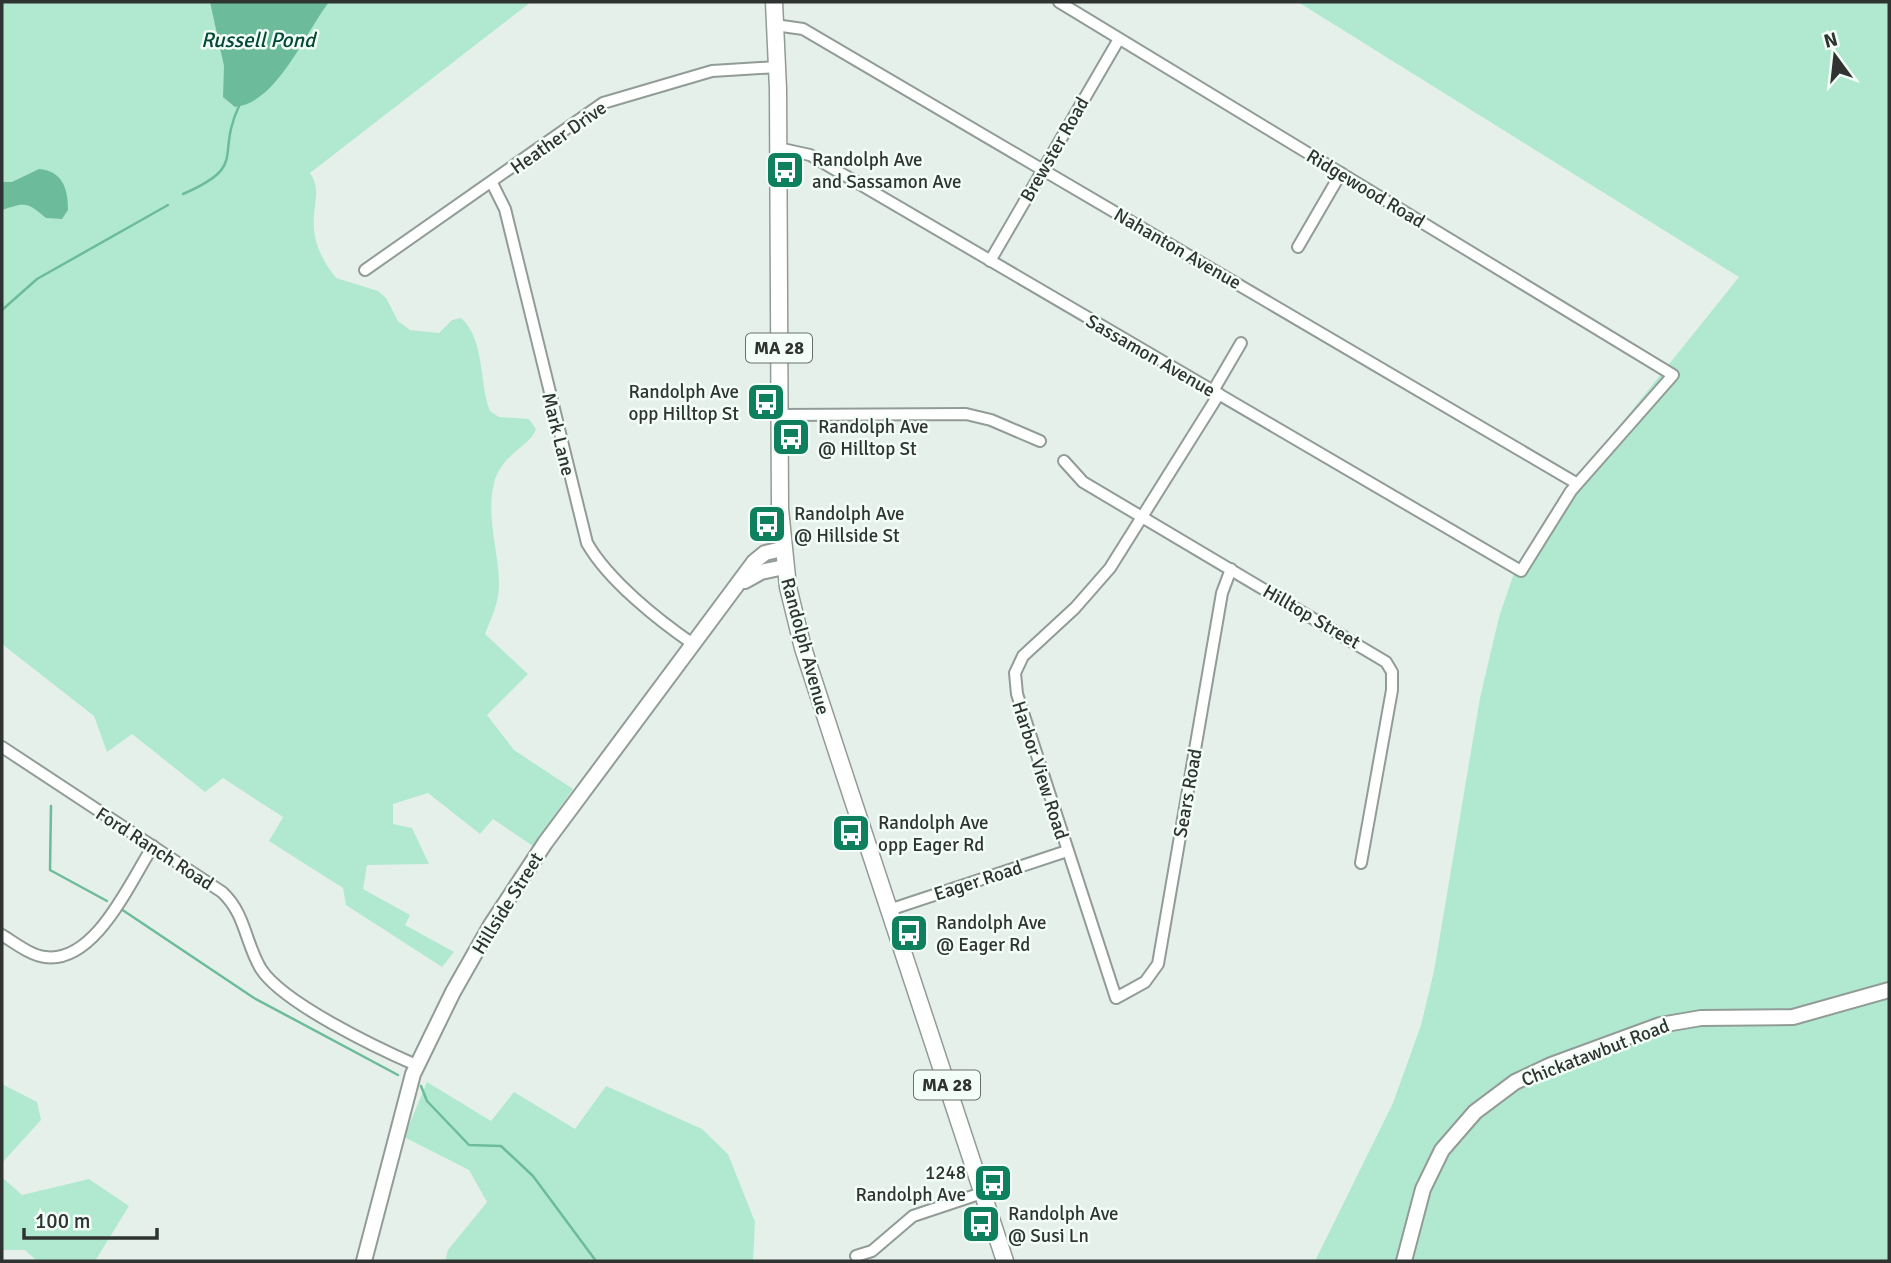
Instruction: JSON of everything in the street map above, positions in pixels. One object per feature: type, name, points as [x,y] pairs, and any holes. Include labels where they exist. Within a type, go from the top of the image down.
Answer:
[{"type":"main road","name":"Randolph Avenue","points":[[774,2],[778,148],[779,415],[782,549],[785,567],[803,648],[1005,1261]]},
{"type":"street","name":"Ridgewood Road","points":[[1059,2],[1673,375],[1576,483]]},
{"type":"street","name":"Nahanton Avenue","points":[[775,25],[803,29],[1576,483]]},
{"type":"street","name":"Brewster Road","points":[[990,261],[1119,39]]},
{"type":"street","name":"Heather Drive","points":[[365,270],[492,183],[587,112],[612,99],[712,71],[777,67]]},
{"type":"street","name":"Sassamon Avenue","points":[[778,148],[804,152],[1521,571],[1576,483]]},
{"type":"street","points":[[1298,247],[1341,173]]},
{"type":"street","name":"Mark Lane","points":[[492,183],[505,208],[587,543],[615,579],[694,644]]},
{"type":"street","name":"Harbor View Road","points":[[1116,998],[1017,694],[1015,673],[1026,652],[1097,584],[1142,517],[1216,392],[1241,343]]},
{"type":"street","points":[[779,415],[966,414],[991,420],[1040,441]]},
{"type":"street","name":"Hilltop Street","points":[[1064,461],[1083,482],[1378,655],[1389,667],[1392,690],[1361,863]]},
{"type":"street","name":"Hillside Street","points":[[364,1261],[395,1132],[416,1065],[484,937],[532,861],[735,588],[760,558],[782,549]]},
{"type":"street","name":"Hillside Street","points":[[735,588],[757,574],[785,567]]},
{"type":"street","name":"Sears Road","points":[[1116,998],[1145,982],[1158,964],[1222,593],[1231,569]]},
{"type":"street","name":"Ford Ranch Road","points":[[2,747],[228,897],[240,914],[258,963],[277,987],[298,1002],[416,1065]]},
{"type":"street","points":[[2,936],[44,957],[66,956],[86,946],[153,846]]},
{"type":"street","name":"Eager Road","points":[[889,910],[1067,851]]},
{"type":"street","name":"Chickatawbut Road","points":[[1404,1261],[1423,1189],[1442,1150],[1475,1112],[1516,1082],[1551,1065],[1660,1025],[1701,1018],[1793,1017],[1889,990]]},
{"type":"street","points":[[856,1256],[872,1251],[913,1216],[982,1193]]},
{"type":"shaded area","points":[[2,2],[531,2],[310,173],[316,189],[316,241],[326,264],[336,278],[378,291],[386,298],[398,321],[410,330],[439,333],[452,320],[461,318],[469,327],[478,349],[490,411],[499,417],[529,419],[536,429],[528,441],[503,465],[494,483],[491,507],[499,588],[485,634],[528,674],[487,715],[514,750],[573,789],[533,846],[493,819],[480,834],[428,793],[393,804],[393,824],[412,828],[429,864],[367,865],[363,889],[410,915],[405,925],[454,952],[442,967],[346,905],[343,888],[269,841],[283,817],[223,778],[205,792],[132,734],[107,752],[94,716],[2,644]]},
{"type":"shaded area","points":[[1298,2],[1889,2],[1889,1261],[1315,1261],[1393,1103],[1421,1025],[1434,971],[1480,698],[1499,617],[1513,576],[1547,516],[1739,277]]},
{"type":"shaded area","points":[[427,1082],[491,1121],[514,1092],[575,1129],[606,1086],[702,1129],[728,1154],[755,1222],[753,1261],[445,1261],[448,1250],[487,1202],[469,1170],[404,1137]]},
{"type":"shaded area","points":[[2,1084],[37,1102],[41,1120],[2,1163]]},
{"type":"shaded area","points":[[2,1177],[22,1195],[89,1179],[129,1206],[95,1261],[37,1261],[25,1250],[2,1250]]},
{"type":"water","name":"Russell Pond","points":[[210,2],[329,2],[277,80],[250,103],[235,107],[223,97],[224,66]]},
{"type":"water","points":[[39,169],[54,173],[65,188],[68,210],[62,219],[46,218],[26,205],[2,210],[2,182],[12,182]]},
{"type":"waterway","points":[[183,194],[203,184],[223,167],[227,158],[232,123],[239,106]]},
{"type":"waterway","points":[[2,310],[37,279],[168,205]]},
{"type":"waterway","points":[[51,806],[50,870],[107,901]]},
{"type":"waterway","points":[[121,909],[254,998],[398,1075]]},
{"type":"waterway","points":[[421,1086],[427,1101],[469,1145],[501,1146],[533,1176],[596,1261]]},
{"type":"place","name":"Randolph Ave and Sassamon Ave","points":[[785,170]]},
{"type":"place","name":"Randolph Ave opp Hilltop St","points":[[766,402]]},
{"type":"place","name":"Randolph Ave @ Hilltop St","points":[[791,437]]},
{"type":"place","name":"Randolph Ave @ Hillside St","points":[[767,524]]},
{"type":"place","name":"Randolph Ave opp Eager Rd","points":[[851,833]]},
{"type":"place","name":"Randolph Ave @ Eager Rd","points":[[909,933]]},
{"type":"place","name":"1248 Randolph Ave","points":[[993,1183]]},
{"type":"place","name":"Randolph Ave @ Susi Ln","points":[[981,1224]]}]
